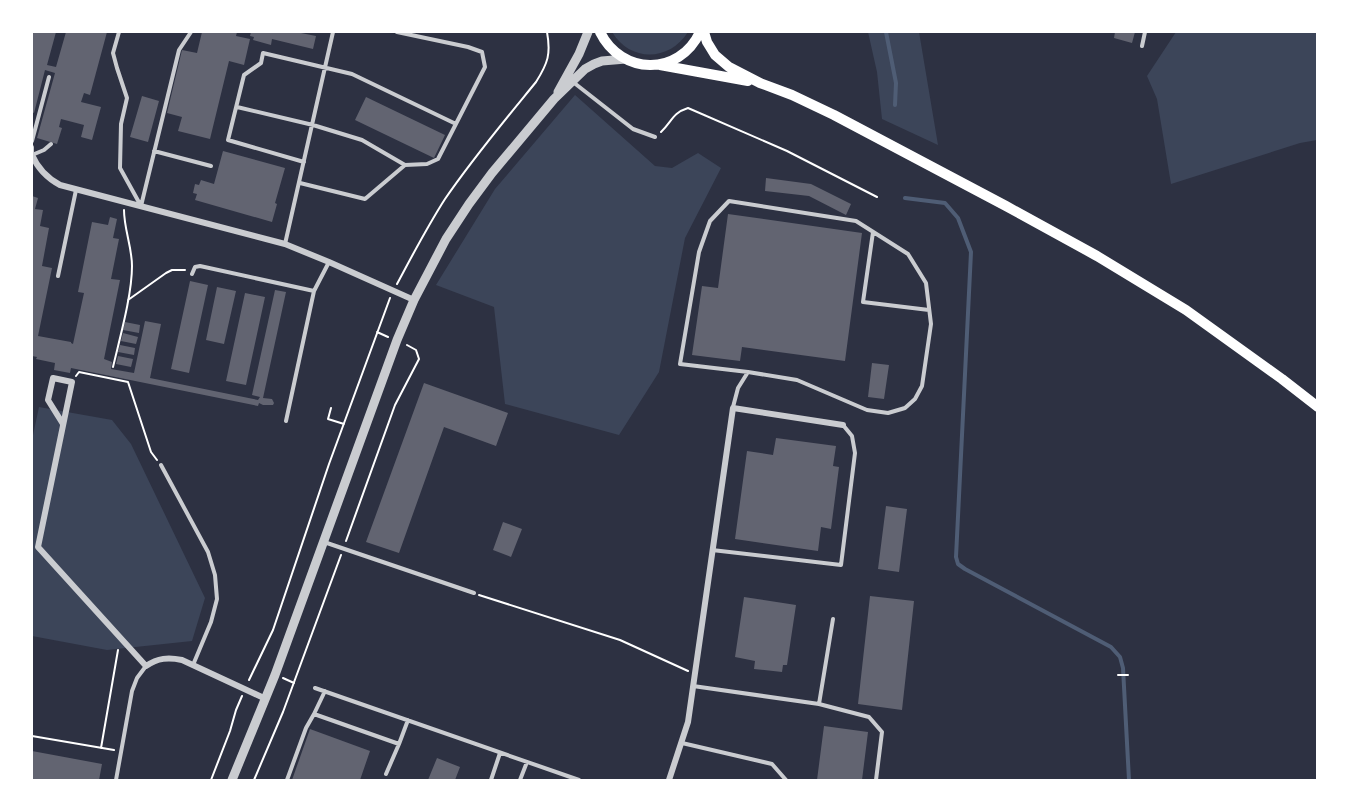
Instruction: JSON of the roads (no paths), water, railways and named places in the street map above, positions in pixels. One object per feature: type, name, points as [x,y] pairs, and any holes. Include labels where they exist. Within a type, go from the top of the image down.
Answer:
[{"type":"main road","points":[[600,32],[609,46],[626,59],[642,64],[659,64],[760,83]]},
{"type":"main road","points":[[659,64],[673,60],[686,52],[702,32],[715,56],[729,67],[834,115],[1096,256],[1185,310],[1282,379],[1317,407]]},
{"type":"street","points":[[554,99],[579,54],[588,32]]},
{"type":"street","points":[[232,780],[266,699],[397,340],[414,300],[446,239],[492,173],[554,99],[585,69],[594,64],[626,59]]},
{"type":"street","points":[[32,155],[46,176],[60,184],[285,243],[414,300]]},
{"type":"street","points":[[63,424],[48,400],[53,378],[72,382],[38,547],[147,666],[155,661],[173,658],[182,660],[266,699]]},
{"type":"street","points":[[669,780],[688,722],[733,408],[843,425]]},
{"type":"lane","points":[[119,32],[113,53],[127,98],[121,124],[120,168],[141,206]]},
{"type":"lane","points":[[141,206],[179,50],[191,32]]},
{"type":"lane","points":[[285,243],[333,32]]},
{"type":"lane","points":[[237,107],[313,125],[362,140],[405,165],[427,164],[438,159],[485,67],[482,52],[397,32]]},
{"type":"lane","points":[[1142,46],[1145,32]]},
{"type":"lane","points":[[304,162],[228,140],[244,75],[261,63],[263,53],[352,74],[456,124]]},
{"type":"lane","points":[[32,141],[49,77]]},
{"type":"lane","points":[[573,82],[633,129],[655,137]]},
{"type":"lane","points":[[32,147],[32,155],[51,144]]},
{"type":"lane","points":[[154,151],[211,166]]},
{"type":"lane","points":[[300,183],[365,199],[405,165]]},
{"type":"lane","points":[[58,276],[76,189]]},
{"type":"lane","points":[[729,201],[856,220],[908,254],[926,283],[929,310],[931,324],[922,386],[915,399],[905,408],[888,412],[867,410],[797,381],[748,372],[680,364],[699,252],[710,221],[729,201]]},
{"type":"lane","points":[[873,232],[863,302],[929,310]]},
{"type":"lane","points":[[286,421],[314,291],[329,262]]},
{"type":"lane","points":[[193,272],[195,267],[200,266],[314,291]]},
{"type":"lane","points":[[733,408],[738,388],[748,372]]},
{"type":"lane","points":[[712,550],[841,565],[855,453],[852,436],[843,425]]},
{"type":"lane","points":[[161,465],[208,552],[216,575],[217,599],[211,622],[194,665]]},
{"type":"lane","points":[[324,542],[474,593]]},
{"type":"lane","points":[[819,704],[833,619]]},
{"type":"lane","points":[[116,780],[134,683],[147,666]]},
{"type":"lane","points":[[693,686],[819,704],[869,717],[882,732],[876,780]]},
{"type":"lane","points":[[315,688],[579,780]]},
{"type":"lane","points":[[287,780],[306,728],[325,691]]},
{"type":"lane","points":[[314,714],[399,744]]},
{"type":"lane","points":[[386,774],[408,720]]},
{"type":"lane","points":[[682,743],[772,764],[786,780]]},
{"type":"lane","points":[[491,780],[500,753]]},
{"type":"lane","points":[[520,780],[527,762]]},
{"type":"waterway","points":[[886,32],[896,83],[895,105]]},
{"type":"waterway","points":[[905,198],[945,203],[958,218],[971,252],[956,557],[958,564],[1111,647],[1120,657],[1123,668],[1129,780]]}]
